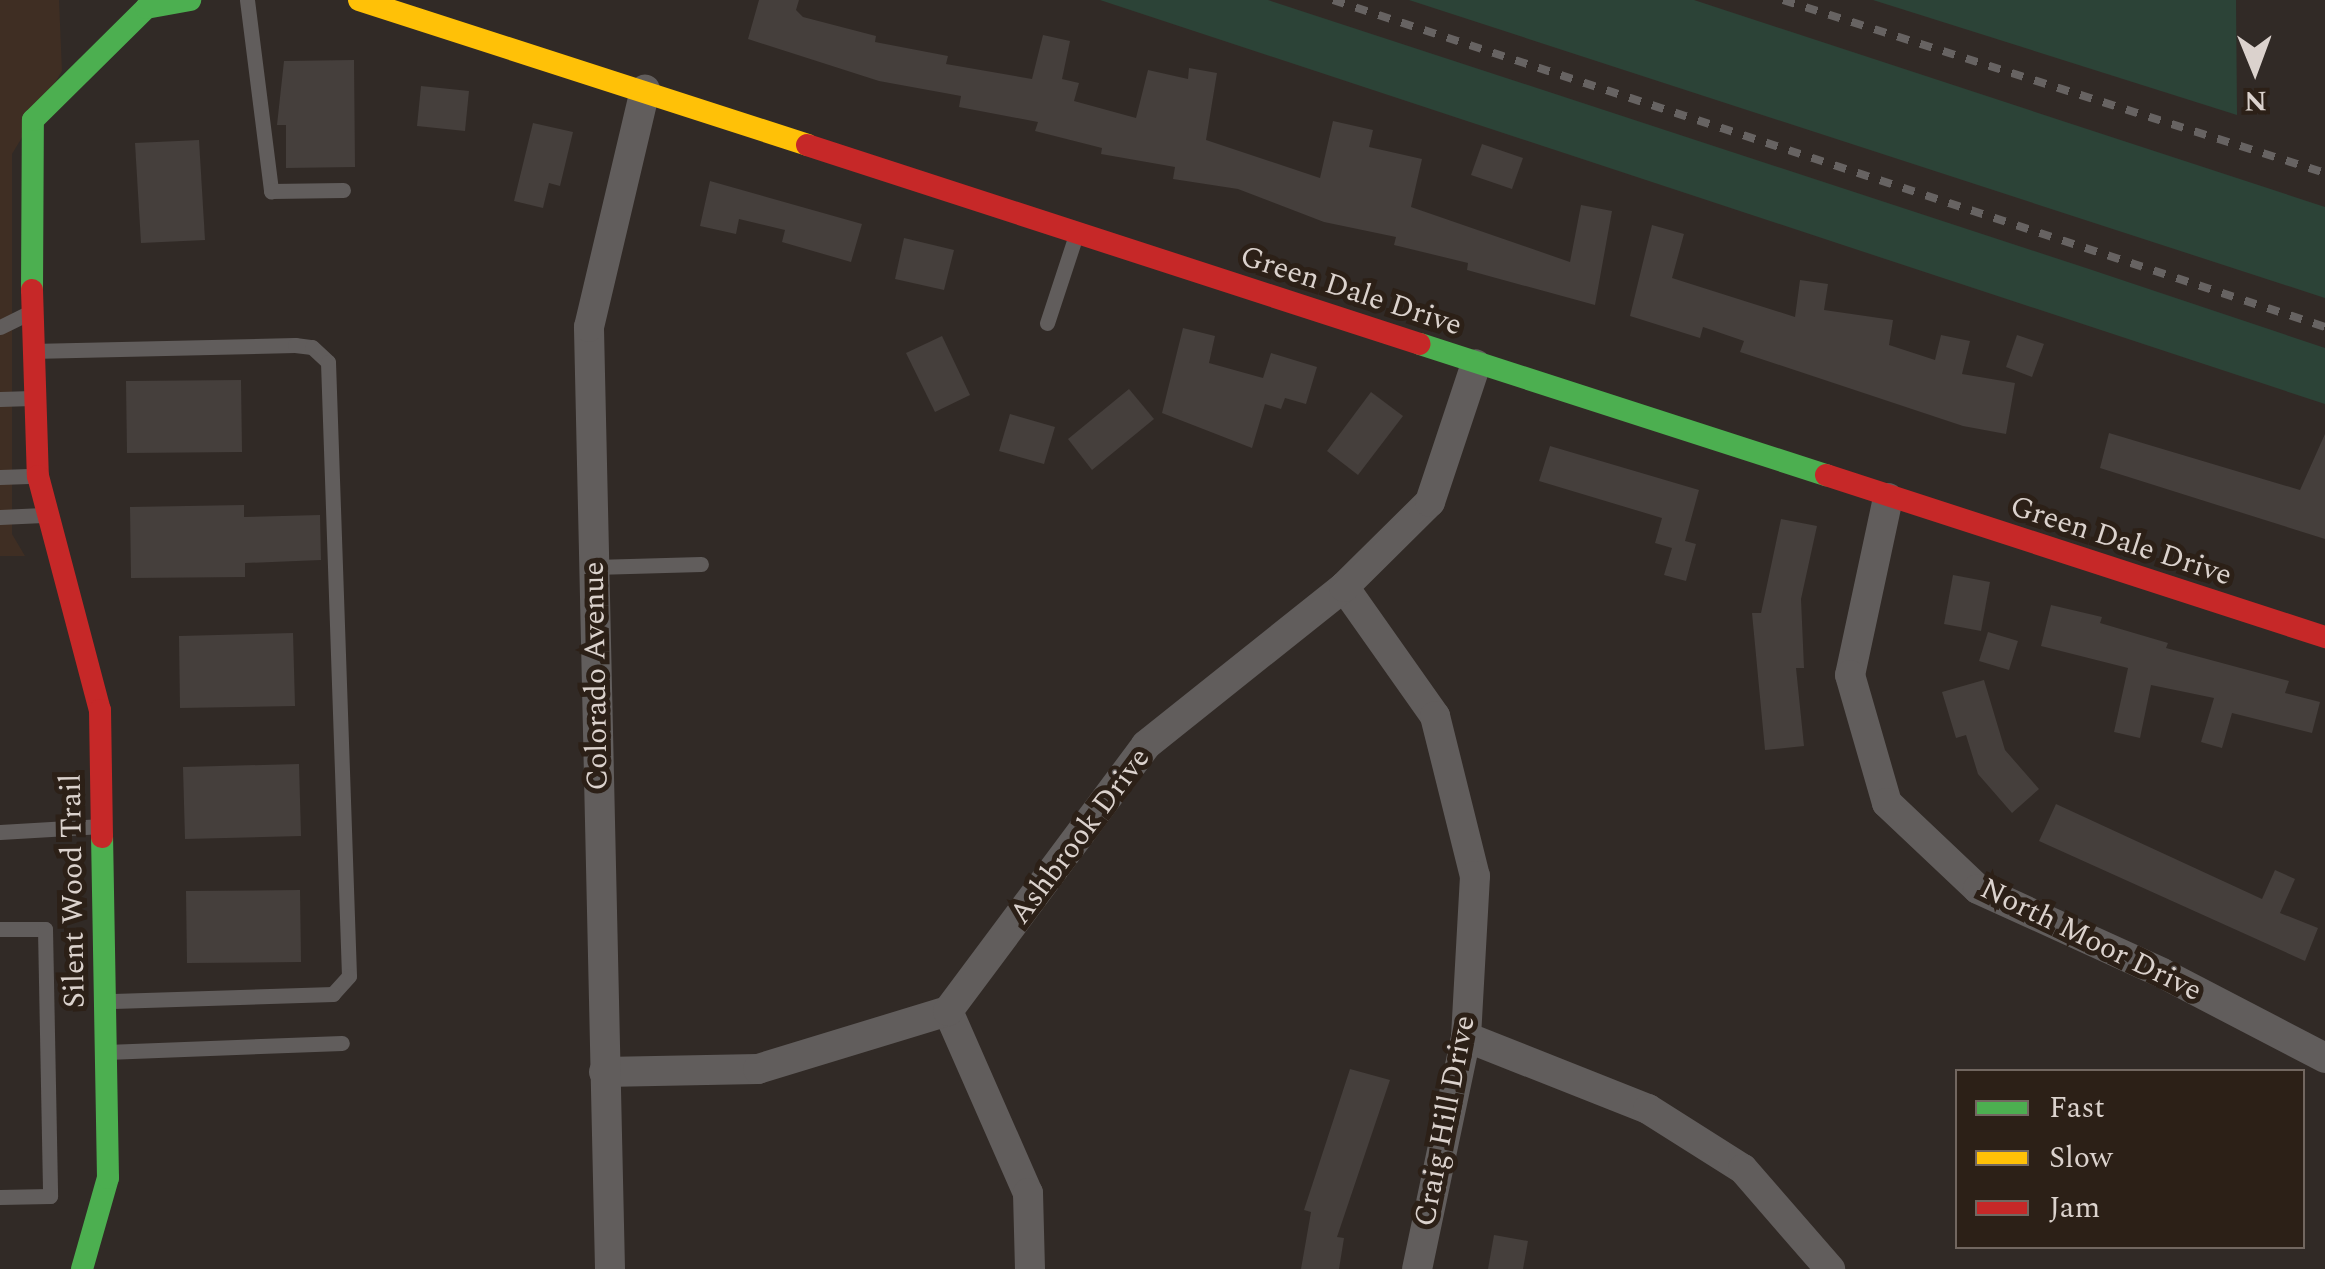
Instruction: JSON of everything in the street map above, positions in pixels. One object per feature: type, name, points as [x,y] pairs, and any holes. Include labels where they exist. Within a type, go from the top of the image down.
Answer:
[{"type":"street","points":[[43,516],[30,351],[33,120],[146,8],[190,0]]},
{"type":"street","name":"Green Dale Drive","points":[[359,0],[2325,637]]},
{"type":"street","name":"Colorado Avenue","points":[[610,1269],[589,328],[645,90]]},
{"type":"street","name":"Ashbrook Drive","points":[[948,1011],[1146,745],[1344,587],[1430,502],[1476,364]]},
{"type":"street","name":"North Moor Drive","points":[[1888,498],[1850,675],[1886,803],[1978,889],[2162,973],[2325,1058]]},
{"type":"street","name":"Silent Wood Trail","points":[[43,516],[100,710],[108,1178],[82,1269]]},
{"type":"street","name":"Craig Hill Drive","points":[[1344,587],[1435,716],[1476,876],[1466,1037],[1417,1269]]},
{"type":"street","points":[[604,1072],[758,1069],[948,1011],[1028,1193],[1030,1269]]},
{"type":"street","points":[[1466,1037],[1648,1109],[1743,1170],[1830,1269]]},
{"type":"lane","points":[[246,0],[272,191],[343,190]]},
{"type":"lane","points":[[1047,323],[1077,232]]},
{"type":"lane","points":[[0,327],[31,312]]},
{"type":"lane","points":[[30,351],[295,344],[312,346],[328,362],[349,976],[333,994],[105,1001]]},
{"type":"lane","points":[[0,399],[32,398]]},
{"type":"lane","points":[[0,477],[38,476]]},
{"type":"lane","points":[[0,517],[43,516]]},
{"type":"lane","points":[[594,567],[701,564]]},
{"type":"lane","points":[[0,832],[102,826]]},
{"type":"lane","points":[[0,930],[45,929],[50,1196],[0,1197]]},
{"type":"lane","points":[[106,1052],[342,1042]]},
{"type":"shaded area","points":[[0,0],[59,0],[62,71],[12,154],[12,534],[25,556],[0,556]]},
{"type":"green space","points":[[1100,0],[1268,0],[2086,268],[2325,348],[2325,404]]},
{"type":"green space","points":[[1409,0],[1694,0],[2325,207],[2325,298]]},
{"type":"green space","points":[[1873,0],[2236,0],[2237,115]]},
{"type":"building","points":[[759,0],[799,0],[796,10],[803,17],[876,36],[875,42],[948,56],[946,64],[1032,79],[1043,35],[1070,41],[1062,79],[1079,83],[1074,101],[1136,118],[1148,70],[1188,79],[1189,68],[1217,73],[1206,140],[1320,178],[1333,121],[1373,130],[1369,147],[1422,159],[1411,207],[1570,262],[1581,205],[1612,211],[1595,305],[1467,270],[1468,263],[1394,245],[1396,237],[1324,222],[1238,189],[1173,179],[1175,167],[1101,154],[1102,148],[1035,131],[1038,122],[959,107],[961,96],[879,81],[748,39]]},
{"type":"building","points":[[354,60],[355,167],[286,168],[286,125],[277,125],[284,61]]},
{"type":"building","points":[[421,86],[469,91],[465,131],[417,126]]},
{"type":"building","points":[[533,123],[573,132],[560,186],[549,183],[543,208],[514,201]]},
{"type":"building","points":[[199,140],[205,240],[141,243],[135,143]]},
{"type":"building","points":[[1482,144],[1523,158],[1512,189],[1471,175]]},
{"type":"building","points":[[710,181],[862,224],[851,262],[782,242],[785,230],[739,219],[736,234],[700,226]]},
{"type":"building","points":[[1652,225],[1684,234],[1672,278],[1795,317],[1800,280],[1828,284],[1824,310],[1893,320],[1889,345],[1935,360],[1941,335],[1970,341],[1962,374],[2015,383],[2006,434],[1963,426],[1740,352],[1744,341],[1703,327],[1700,338],[1630,316]]},
{"type":"building","points":[[904,238],[954,250],[944,290],[895,279]]},
{"type":"building","points":[[1183,328],[1215,336],[1209,363],[1263,378],[1271,353],[1317,367],[1306,404],[1285,398],[1281,409],[1265,404],[1252,448],[1162,413]]},
{"type":"building","points":[[2017,335],[2044,344],[2032,377],[2006,367]]},
{"type":"building","points":[[942,336],[970,395],[935,412],[906,353]]},
{"type":"building","points":[[241,380],[242,452],[127,453],[126,381]]},
{"type":"building","points":[[1129,389],[1154,419],[1092,470],[1068,439]]},
{"type":"building","points":[[1371,392],[1403,416],[1358,475],[1327,451]]},
{"type":"building","points":[[1010,414],[1055,427],[1044,464],[999,451]]},
{"type":"building","points":[[2109,433],[2300,490],[2325,434],[2325,539],[2100,468]]},
{"type":"building","points":[[1550,446],[1699,490],[1685,541],[1696,544],[1686,581],[1664,575],[1672,548],[1655,543],[1662,518],[1539,481]]},
{"type":"building","points":[[244,505],[244,517],[320,515],[321,560],[245,563],[245,577],[131,578],[130,507]]},
{"type":"building","points":[[1781,519],[1817,526],[1801,599],[1804,668],[1796,668],[1804,746],[1765,750],[1752,613],[1761,613]]},
{"type":"building","points":[[1953,575],[1990,582],[1981,631],[1944,624]]},
{"type":"building","points":[[2051,605],[2102,617],[2100,623],[2168,643],[2166,648],[2289,681],[2285,693],[2320,702],[2312,733],[2232,713],[2222,748],[2201,742],[2214,698],[2151,685],[2140,738],[2114,732],[2128,668],[2041,646]]},
{"type":"building","points":[[1988,632],[2018,641],[2009,670],[1979,661]]},
{"type":"building","points":[[293,633],[295,706],[180,708],[179,636]]},
{"type":"building","points":[[1984,680],[2005,750],[2039,789],[2012,813],[1978,774],[1966,735],[1956,738],[1942,692]]},
{"type":"building","points":[[299,764],[301,836],[185,839],[183,767]]},
{"type":"building","points":[[2056,804],[2262,899],[2275,870],[2295,879],[2280,913],[2318,928],[2305,961],[2039,841]]},
{"type":"building","points":[[300,890],[301,962],[187,963],[186,891]]},
{"type":"building","points":[[1350,1069],[1390,1080],[1337,1237],[1344,1238],[1339,1269],[1301,1269],[1311,1212],[1304,1210]]},
{"type":"building","points":[[1494,1235],[1528,1241],[1523,1269],[1488,1269]]},
{"type":"railway","points":[[1333,0],[2325,327]]},
{"type":"railway","points":[[1783,0],[2325,173]]},
{"type":"traffic: fast","points":[[32,290],[33,120],[146,8],[190,0]]},
{"type":"traffic: fast","points":[[1420,344],[1826,475]]},
{"type":"traffic: fast","points":[[82,1269],[108,1178],[102,837]]},
{"type":"traffic: slow","points":[[359,0],[807,145]]},
{"type":"traffic: jam","points":[[807,145],[1420,344]]},
{"type":"traffic: jam","points":[[32,290],[38,476],[100,710],[102,837]]},
{"type":"traffic: jam","points":[[1826,475],[2325,637]]}]
